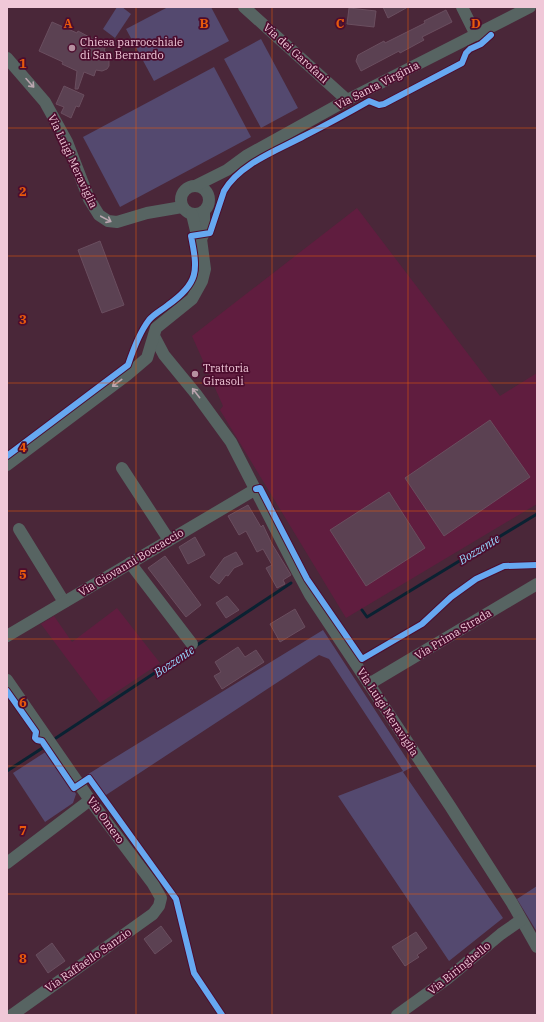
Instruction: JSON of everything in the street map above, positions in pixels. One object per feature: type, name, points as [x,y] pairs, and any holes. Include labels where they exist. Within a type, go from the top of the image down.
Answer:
[{"type":"street","name":"Via dei Garofani","points":[[244,7],[347,100]]},
{"type":"street","points":[[462,7],[476,35]]},
{"type":"street","name":"Via Santa Virginia","points":[[196,186],[227,170],[246,156],[347,100],[530,7]]},
{"type":"street","name":"Via Luigi Meraviglia","points":[[7,58],[45,102],[67,142],[87,196],[99,215],[108,221],[117,222],[148,213],[187,211]]},
{"type":"street","name":"Via Santa Virginia","points":[[209,198],[227,170]]},
{"type":"street","points":[[187,211],[198,214],[204,211],[208,206],[209,198],[204,190],[196,186],[188,188],[183,193],[181,201],[197,235],[201,239]]},
{"type":"street","points":[[147,358],[156,328],[192,299],[202,281],[205,269],[201,239],[204,233],[204,211]]},
{"type":"street","name":"Via Luigi Meraviglia","points":[[154,336],[164,354],[196,394],[231,442],[310,595],[458,819],[537,947]]},
{"type":"street","points":[[7,465],[127,375],[147,358],[164,354]]},
{"type":"street","points":[[122,468],[169,540]]},
{"type":"street","name":"Via Giovanni Boccaccio","points":[[7,636],[256,489]]},
{"type":"street","points":[[19,529],[64,602]]},
{"type":"street","points":[[130,563],[192,644]]},
{"type":"street","name":"Via Prima Strada","points":[[370,684],[537,584]]},
{"type":"street","name":"Via Omero","points":[[7,680],[90,800],[153,884],[159,893],[161,902]]},
{"type":"street","points":[[7,862],[90,800]]},
{"type":"street","name":"Via Raffaello Sanzio","points":[[12,1015],[153,914],[161,902]]},
{"type":"street","name":"Via Biringhello","points":[[397,1015],[447,979],[521,920]]},
{"type":"shaded area","points":[[117,7],[122,7],[131,14],[115,38],[103,29]]},
{"type":"shaded area","points":[[168,7],[211,7],[229,41],[154,81],[126,29]]},
{"type":"shaded area","points":[[261,39],[298,108],[261,128],[224,59]]},
{"type":"shaded area","points":[[214,67],[251,137],[120,207],[83,137]]},
{"type":"shaded area","points":[[357,208],[500,396],[537,373],[537,504],[346,618],[220,410],[223,406],[192,336]]},
{"type":"shaded area","points":[[117,608],[160,663],[100,703],[41,624],[54,616],[72,642]]},
{"type":"shaded area","points":[[323,630],[412,767],[403,772],[503,918],[449,961],[338,796],[403,771],[329,659],[319,655],[100,799],[85,776]]},
{"type":"shaded area","points":[[47,751],[76,794],[73,803],[45,822],[13,773]]},
{"type":"shaded area","points":[[537,886],[537,932],[517,899]]},
{"type":"building","points":[[383,7],[408,7],[388,18]]},
{"type":"building","points":[[349,8],[376,11],[374,27],[347,24]]},
{"type":"building","points":[[446,10],[452,22],[422,37],[424,40],[400,53],[399,51],[361,71],[356,61],[358,55],[384,41],[385,43],[425,23],[424,21]]},
{"type":"building","name":"Chiesa parrocchiale di San Bernardo","points":[[52,22],[77,33],[78,31],[106,46],[104,50],[109,56],[109,66],[107,69],[102,71],[96,70],[94,76],[84,72],[78,89],[75,89],[77,71],[62,64],[63,62],[39,51]]},
{"type":"building","points":[[64,86],[84,95],[79,107],[76,106],[71,118],[61,113],[64,107],[56,104]]},
{"type":"building","points":[[100,241],[124,305],[102,313],[78,250]]},
{"type":"building","points":[[490,420],[530,477],[444,536],[405,478]]},
{"type":"building","points":[[389,492],[425,548],[366,586],[330,530]]},
{"type":"building","points":[[248,505],[261,527],[263,525],[272,544],[291,575],[283,580],[285,584],[277,588],[266,568],[272,565],[263,549],[257,552],[246,531],[239,535],[228,516]]},
{"type":"building","points":[[195,537],[205,555],[188,564],[179,547]]},
{"type":"building","points":[[236,552],[243,564],[234,568],[219,584],[210,577],[224,558]]},
{"type":"building","points":[[165,556],[201,605],[186,617],[148,568]]},
{"type":"building","points":[[227,596],[239,610],[226,618],[216,603]]},
{"type":"building","points":[[295,609],[305,627],[280,642],[270,624]]},
{"type":"building","points":[[238,647],[245,657],[256,650],[264,662],[222,689],[214,676],[221,672],[215,662]]},
{"type":"building","points":[[161,926],[172,941],[155,954],[144,939]]},
{"type":"building","points":[[416,932],[427,948],[417,955],[419,957],[405,966],[392,947]]},
{"type":"building","points":[[52,943],[65,961],[48,973],[36,955]]},
{"type":"waterway","name":"Bozzente","points":[[362,610],[367,617],[537,514]]},
{"type":"waterway","name":"Bozzente","points":[[56,738],[291,583]]},
{"type":"waterway","name":"Bozzente","points":[[7,771],[44,747]]},
{"type":"cycle path","points":[[7,456],[128,365],[139,336],[145,325],[156,314],[186,290],[191,283],[195,267],[191,236],[210,233],[224,191],[239,173],[249,165],[271,152],[369,101],[379,105],[384,104],[462,63],[466,53],[470,49],[481,44],[491,35]]},
{"type":"cycle path","points":[[256,489],[260,488],[307,579],[362,659],[422,624],[451,597],[476,579],[504,566],[537,565]]},
{"type":"cycle path","points":[[7,691],[36,732],[35,738],[42,741],[74,788],[89,778],[176,899],[194,973],[222,1015]]},
{"type":"place","name":"Chiesa parrocchiale di San Bernardo","points":[[72,48]]},
{"type":"place","name":"Trattoria Girasoli","points":[[195,374]]}]
